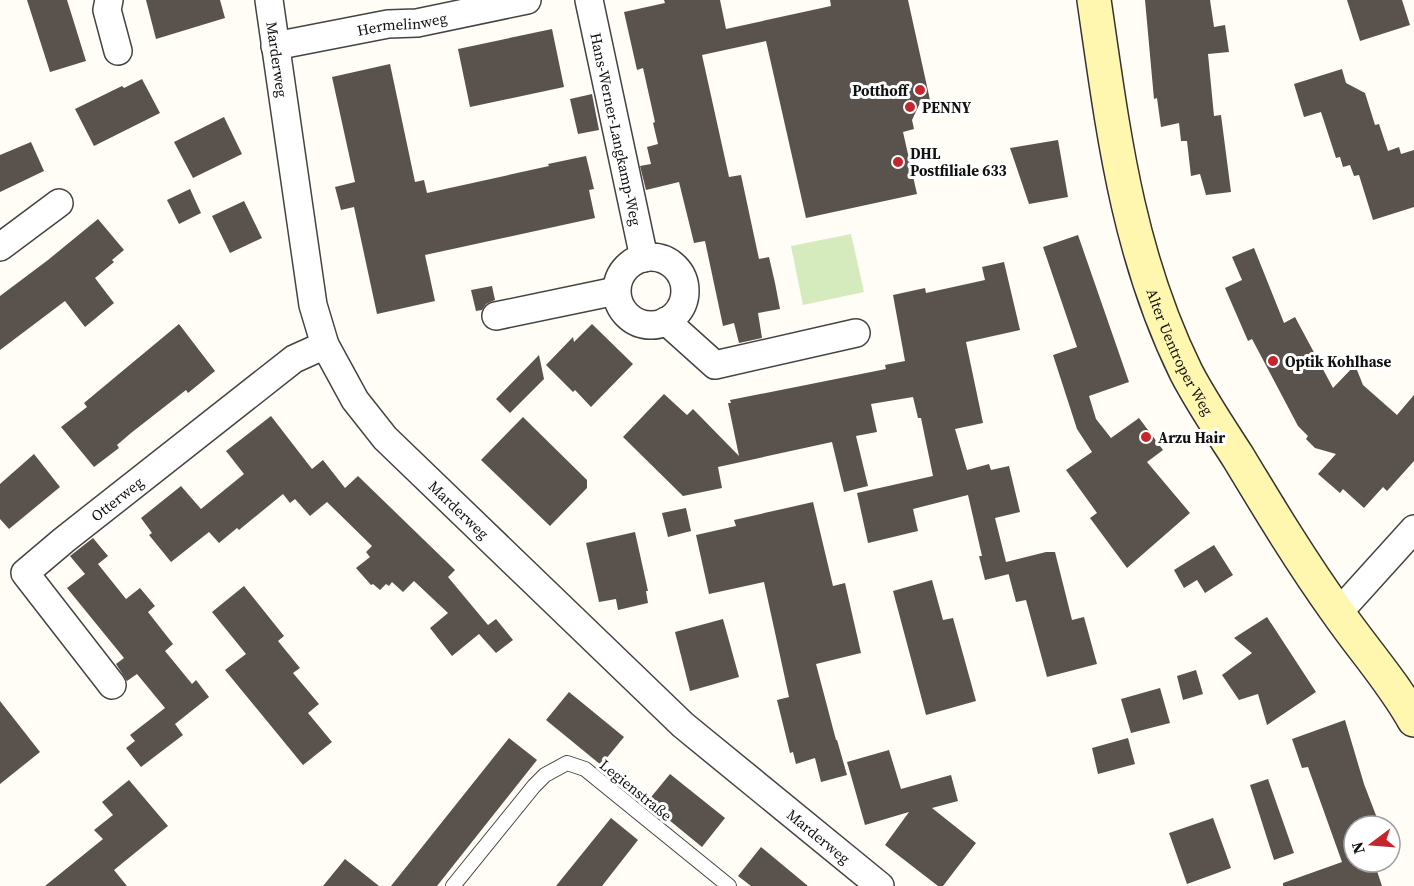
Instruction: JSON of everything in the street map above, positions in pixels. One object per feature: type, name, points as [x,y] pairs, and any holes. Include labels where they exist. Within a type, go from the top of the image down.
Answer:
[{"type":"street","points":[[109,0],[107,10],[118,51]]},
{"type":"street","name":"Marderweg","points":[[269,0],[314,305],[325,345],[355,400],[392,445],[683,725],[880,886]]},
{"type":"street","name":"Hermelinweg","points":[[275,45],[388,24],[417,23],[527,0]]},
{"type":"street","name":"Hans-Werner-Langkamp-Weg","points":[[589,0],[644,258]]},
{"type":"street","name":"Alter Uentroper Weg","points":[[1094,0],[1115,144],[1130,217],[1148,281],[1186,372],[1252,481],[1338,613],[1404,702],[1414,720]]},
{"type":"street","points":[[0,247],[59,203]]},
{"type":"street","points":[[644,258],[661,258],[670,262],[680,272],[685,290],[684,302],[676,314],[666,321],[651,325],[638,322],[630,317],[621,306],[616,291],[621,275],[628,266],[644,258]]},
{"type":"street","points":[[496,316],[616,291]]},
{"type":"street","points":[[666,321],[715,365],[856,333]]},
{"type":"street","name":"Otterweg","points":[[112,685],[25,573],[294,359],[325,345]]},
{"type":"street","points":[[1338,613],[1414,529]]},
{"type":"lane","name":"Legienstraße","points":[[453,886],[545,774],[567,763],[585,769],[729,886]]},
{"type":"green space","points":[[851,234],[864,292],[803,305],[791,246]]},
{"type":"building","points":[[27,0],[67,0],[86,61],[50,72]]},
{"type":"building","points":[[146,0],[220,0],[225,18],[156,39]]},
{"type":"building","points":[[664,0],[720,0],[726,29],[831,6],[830,0],[908,0],[930,100],[921,101],[912,120],[914,129],[903,132],[917,194],[806,218],[766,41],[702,55],[729,177],[741,175],[759,259],[769,257],[775,283],[780,309],[758,313],[762,338],[739,343],[734,323],[723,326],[705,241],[694,243],[679,182],[646,190],[640,166],[651,164],[647,147],[658,144],[643,68],[637,70],[624,12],[665,3]]},
{"type":"building","points":[[1145,0],[1210,0],[1214,27],[1225,25],[1229,52],[1208,54],[1214,116],[1221,115],[1231,192],[1206,195],[1200,174],[1191,176],[1187,141],[1181,141],[1179,123],[1161,127],[1157,98],[1154,99]]},
{"type":"building","points":[[1347,0],[1402,0],[1410,25],[1360,41]]},
{"type":"building","points":[[552,29],[564,87],[470,107],[458,49]]},
{"type":"building","points":[[390,64],[415,182],[424,180],[427,193],[586,156],[594,189],[589,190],[595,218],[425,255],[435,301],[377,314],[354,207],[341,210],[335,187],[355,182],[332,77]]},
{"type":"building","points":[[1342,69],[1346,83],[1365,93],[1375,125],[1379,124],[1388,151],[1399,147],[1401,154],[1414,150],[1414,207],[1373,220],[1359,175],[1354,176],[1350,165],[1343,167],[1340,157],[1336,158],[1321,112],[1304,117],[1294,84]]},
{"type":"building","points":[[142,79],[160,113],[94,146],[75,109]]},
{"type":"building","points":[[592,94],[599,130],[578,134],[570,99]]},
{"type":"building","points":[[224,117],[242,154],[193,178],[174,142]]},
{"type":"building","points":[[1058,140],[1068,197],[1029,204],[1010,148]]},
{"type":"building","points":[[31,142],[44,171],[0,192],[0,155]]},
{"type":"building","points":[[190,189],[201,213],[179,224],[167,200]]},
{"type":"building","points":[[244,201],[262,238],[230,253],[212,216]]},
{"type":"building","points":[[98,219],[124,250],[95,278],[114,303],[85,327],[65,301],[0,350],[0,296]]},
{"type":"building","points":[[1078,235],[1129,382],[1089,396],[1096,419],[1111,438],[1139,418],[1163,450],[1147,462],[1190,513],[1127,568],[1090,518],[1097,513],[1066,470],[1092,452],[1077,429],[1053,355],[1077,347],[1043,247]]},
{"type":"building","points":[[1254,248],[1284,323],[1295,317],[1333,388],[1355,365],[1363,385],[1397,415],[1414,395],[1414,461],[1387,491],[1383,487],[1364,508],[1343,489],[1340,493],[1318,474],[1336,454],[1315,448],[1306,439],[1308,436],[1298,426],[1252,339],[1248,341],[1225,288],[1242,280],[1232,257]]},
{"type":"building","points":[[1004,262],[1020,330],[966,342],[983,423],[955,429],[967,470],[989,464],[991,470],[1009,466],[1020,512],[995,518],[1006,562],[1055,552],[1072,620],[1084,617],[1097,664],[1047,677],[1026,600],[1016,602],[1009,574],[985,580],[968,495],[913,509],[918,531],[868,543],[857,493],[933,476],[921,418],[918,418],[913,397],[871,404],[877,432],[856,436],[868,486],[844,492],[832,442],[718,467],[722,488],[683,496],[623,437],[664,394],[687,415],[693,409],[739,456],[728,403],[731,403],[730,400],[886,369],[885,365],[905,361],[893,295],[925,288],[926,293],[985,280],[982,267]]},
{"type":"building","points":[[492,286],[495,300],[486,304],[482,310],[476,311],[471,290]]},
{"type":"building","points":[[179,324],[215,371],[188,393],[186,390],[131,433],[117,445],[119,448],[94,467],[61,427],[87,407],[84,403]]},
{"type":"building","points":[[592,324],[633,364],[591,407],[546,365],[573,337],[574,342]]},
{"type":"building","points":[[539,355],[544,379],[510,413],[496,399]]},
{"type":"building","points":[[271,416],[312,469],[323,460],[345,488],[358,476],[455,570],[448,577],[488,625],[496,619],[513,640],[496,653],[479,634],[452,656],[430,628],[448,613],[414,581],[403,592],[392,582],[380,590],[373,584],[371,585],[356,568],[370,557],[366,552],[372,546],[327,502],[310,516],[295,499],[290,503],[283,494],[239,530],[237,528],[219,543],[209,532],[171,562],[149,535],[152,533],[141,518],[181,486],[201,509],[244,474],[226,451]]},
{"type":"building","points":[[523,417],[587,480],[587,488],[550,526],[481,460]]},
{"type":"building","points":[[34,454],[60,487],[9,529],[0,519],[0,484]]},
{"type":"building","points":[[813,502],[833,586],[845,583],[861,653],[816,664],[847,775],[821,782],[815,758],[796,764],[793,752],[790,753],[777,700],[789,697],[764,582],[709,594],[696,535],[736,526],[734,520]]},
{"type":"building","points":[[686,508],[691,531],[668,537],[662,513]]},
{"type":"building","points":[[635,532],[648,591],[646,591],[648,603],[618,610],[616,599],[599,602],[586,543]]},
{"type":"building","points":[[93,538],[108,556],[98,564],[126,599],[140,588],[155,606],[148,612],[173,644],[165,651],[192,684],[196,680],[209,697],[175,724],[183,735],[141,767],[126,748],[135,741],[130,735],[165,708],[137,674],[127,681],[116,664],[124,658],[67,588],[85,574],[70,556]]},
{"type":"building","points":[[1214,545],[1233,575],[1205,593],[1197,580],[1184,588],[1174,570]]},
{"type":"building","points":[[932,580],[943,620],[953,618],[976,701],[926,715],[893,591]]},
{"type":"building","points":[[244,586],[284,636],[278,641],[300,668],[293,673],[319,704],[308,713],[332,742],[303,765],[225,670],[246,654],[212,612]]},
{"type":"building","points":[[1267,617],[1316,692],[1267,725],[1258,694],[1239,700],[1222,675],[1252,653],[1234,638]]},
{"type":"building","points":[[723,619],[739,677],[690,691],[675,632]]},
{"type":"building","points":[[1196,670],[1203,694],[1183,700],[1177,676]]},
{"type":"building","points":[[1160,688],[1170,723],[1131,733],[1121,699]]},
{"type":"building","points":[[569,692],[624,737],[601,765],[546,720]]},
{"type":"building","points":[[0,701],[40,752],[0,784]]},
{"type":"building","points":[[1345,720],[1375,814],[1342,814],[1342,862],[1308,767],[1302,768],[1292,739]]},
{"type":"building","points":[[509,738],[537,760],[437,886],[391,886]]},
{"type":"building","points":[[1128,738],[1135,764],[1098,774],[1092,748]]},
{"type":"building","points":[[889,750],[901,789],[951,775],[958,801],[932,808],[976,843],[943,886],[938,886],[885,845],[909,812],[865,825],[847,762]]},
{"type":"building","points":[[670,774],[725,818],[702,847],[647,802]]},
{"type":"building","points":[[1268,779],[1294,853],[1274,860],[1250,785]]},
{"type":"building","points":[[129,780],[168,826],[114,870],[127,886],[45,886],[103,839],[94,830],[113,815],[102,802]]},
{"type":"building","points":[[611,818],[638,840],[602,886],[556,886]]},
{"type":"building","points":[[1213,818],[1231,868],[1187,884],[1169,833]]},
{"type":"building","points":[[761,847],[808,886],[751,886],[738,876]]},
{"type":"building","points":[[345,859],[379,886],[323,886]]},
{"type":"building","points":[[1342,862],[1342,874],[1378,874],[1382,886],[1283,886],[1283,883]]},
{"type":"place","name":"Potthoff","points":[[920,90]]},
{"type":"place","name":"PENNY","points":[[910,107]]},
{"type":"place","name":"DHL Postfiliale 633","points":[[898,162]]},
{"type":"place","name":"Optik Kohlhase","points":[[1273,361]]},
{"type":"place","name":"Arzu Hair","points":[[1146,437]]}]
